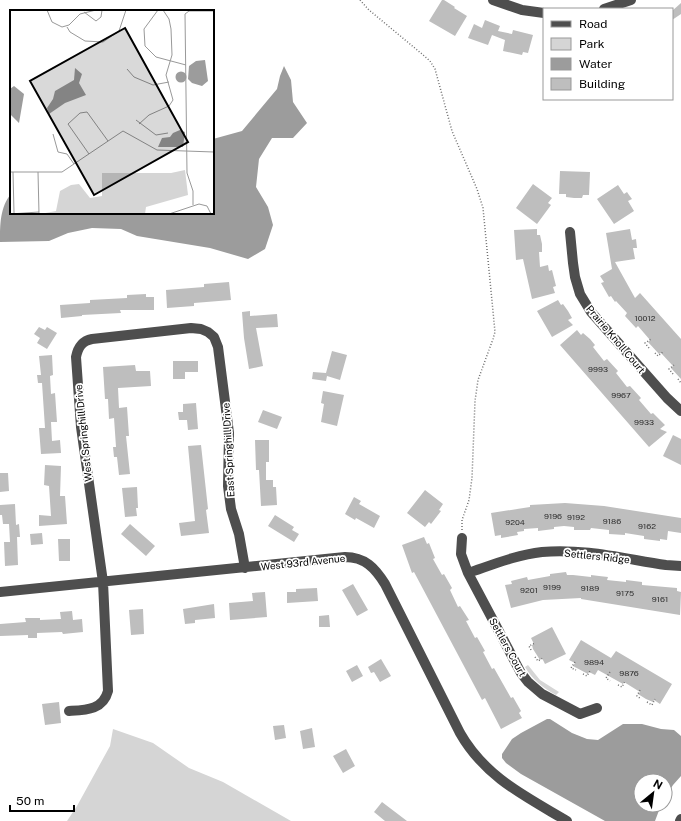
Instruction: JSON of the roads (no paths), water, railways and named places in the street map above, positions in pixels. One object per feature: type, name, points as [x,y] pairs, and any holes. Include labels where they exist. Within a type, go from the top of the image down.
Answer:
[{"type":"street","points":[[493,0],[522,10],[543,13]]},
{"type":"street","points":[[607,8],[631,0]]},
{"type":"street","name":"Prairie Knoll Court","points":[[570,232],[575,277],[580,294],[591,312],[667,398],[681,411]]},
{"type":"street","name":"East Springhill Drive","points":[[140,334],[196,328],[208,332],[217,342],[220,355],[229,433],[229,494],[231,509],[239,534],[245,568]]},
{"type":"street","name":"West Springhill Drive","points":[[69,711],[86,710],[98,706],[106,698],[108,691],[103,582],[81,427],[77,352],[81,345],[88,340],[140,334]]},
{"type":"street","name":"Settlers Court","points":[[462,538],[461,554],[468,573],[515,662],[528,682],[542,694],[580,714],[597,708]]},
{"type":"street","name":"Settlers Ridge","points":[[468,573],[517,557],[551,552],[572,552],[681,566]]},
{"type":"street","name":"West 93rd Avenue","points":[[0,592],[345,557],[354,557],[367,562],[377,572],[385,584],[460,733],[475,756],[503,781],[567,821]]},
{"type":"water","points":[[284,66],[291,80],[293,102],[307,123],[293,138],[272,138],[259,159],[256,187],[268,207],[273,225],[265,249],[248,259],[210,248],[137,236],[121,229],[92,228],[68,233],[49,241],[0,242],[3,210],[10,195],[10,214],[214,214],[214,139],[242,131],[277,89]]},
{"type":"water","points":[[547,719],[550,719],[572,733],[587,739],[598,740],[623,724],[642,724],[661,729],[674,730],[681,736],[681,776],[673,785],[673,773],[633,773],[633,813],[658,813],[655,821],[605,821],[521,774],[506,763],[502,758],[502,754],[512,739]]}]
